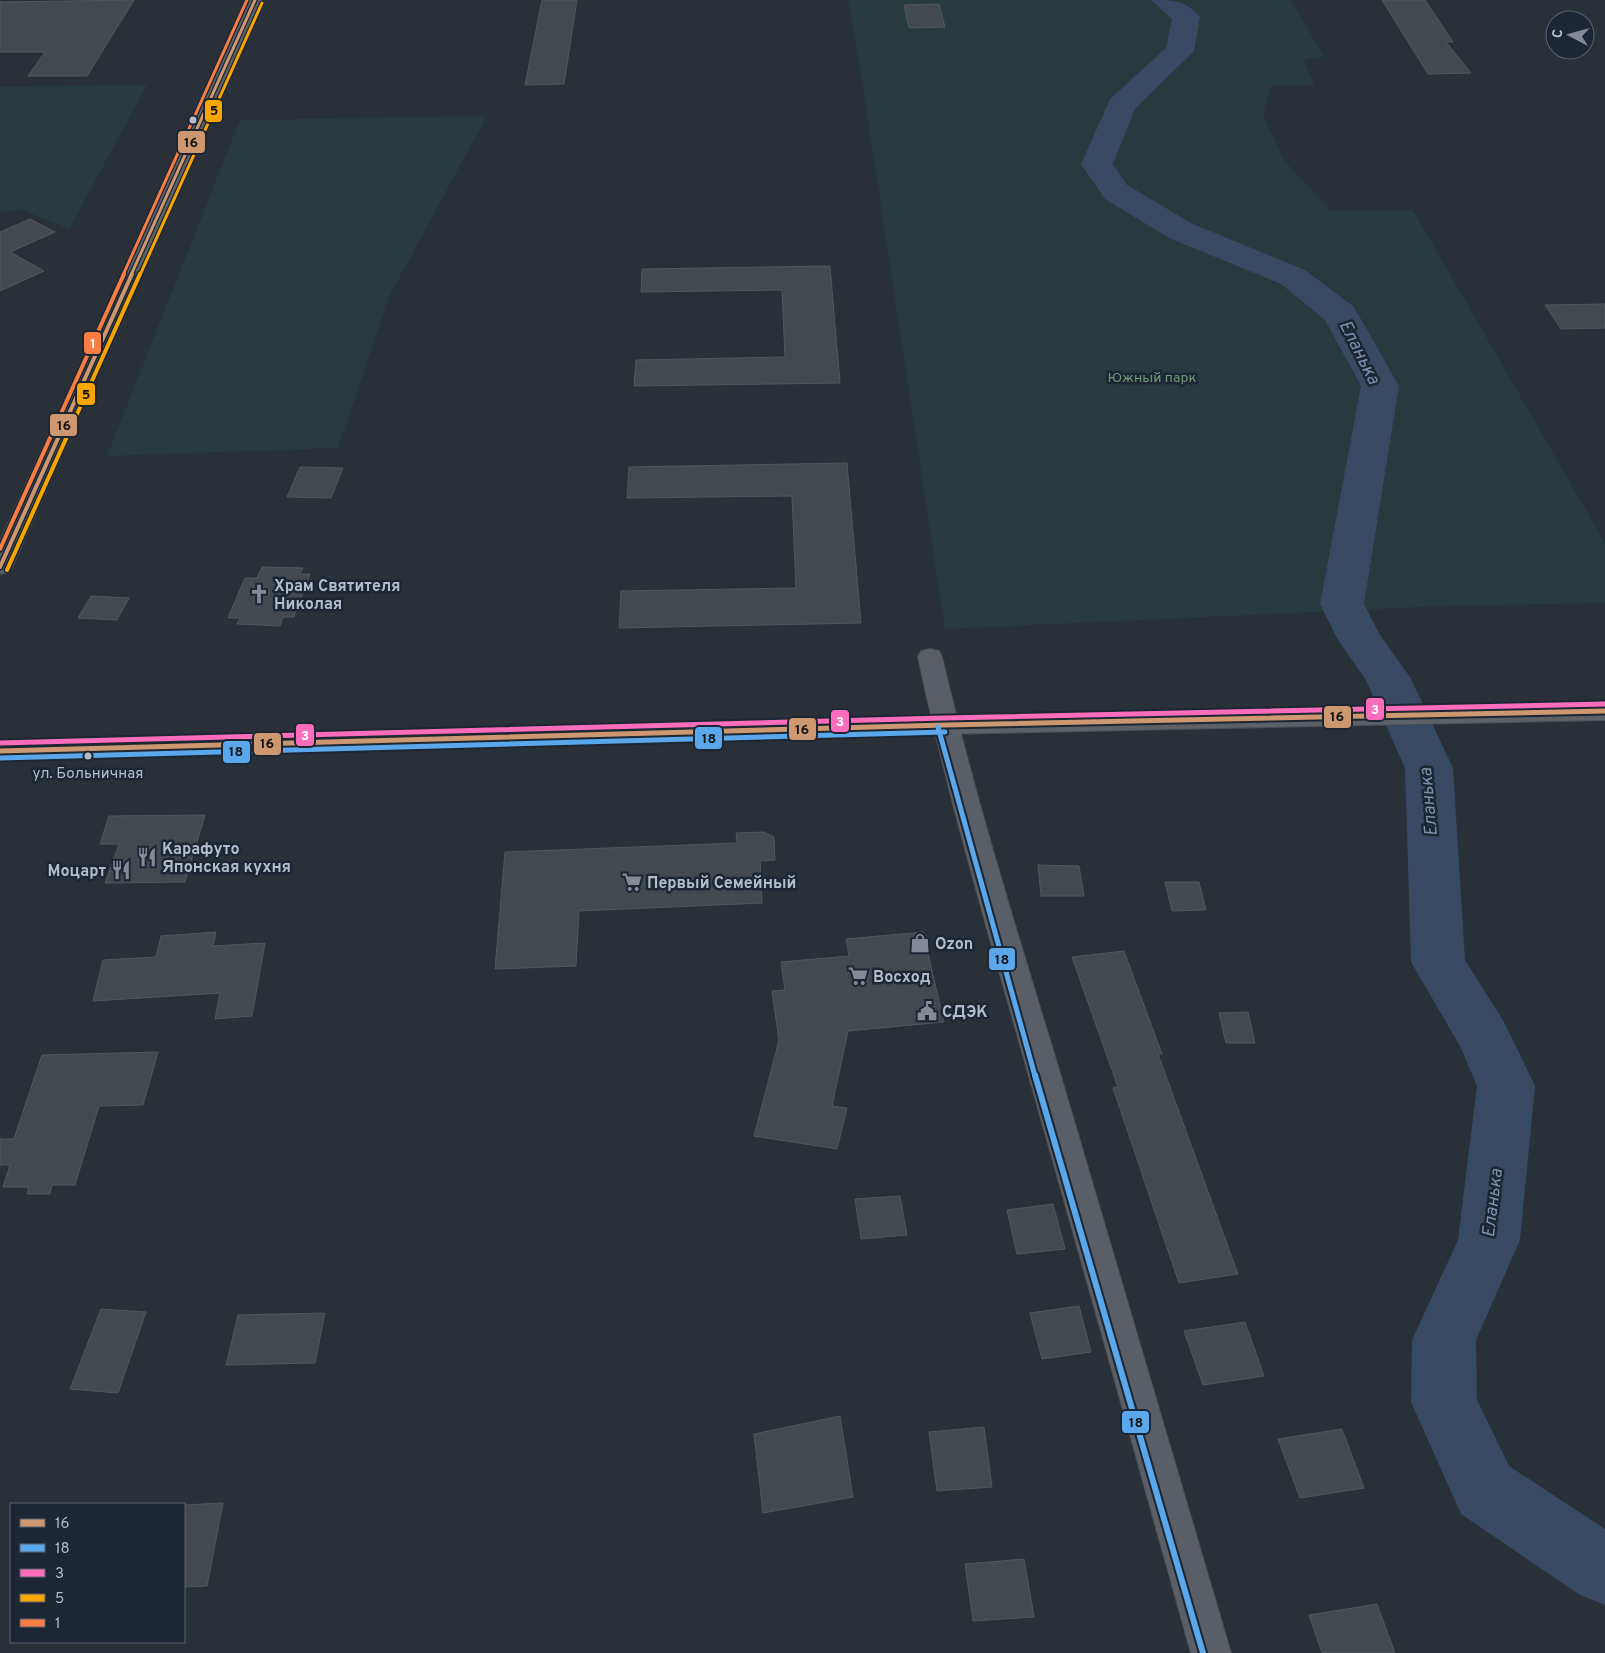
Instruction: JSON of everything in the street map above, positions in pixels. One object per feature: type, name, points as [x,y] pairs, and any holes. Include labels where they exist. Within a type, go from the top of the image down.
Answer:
[{"type":"main road","points":[[0,566],[253,2]]},
{"type":"main road","points":[[0,751],[945,724],[1374,714],[1605,711]]},
{"type":"street","points":[[930,657],[945,724],[996,916],[1043,1070],[1211,1653]]},
{"type":"green space","name":"Южный парк","points":[[848,0],[1291,0],[1324,57],[1304,60],[1315,86],[1271,85],[1263,116],[1284,160],[1331,211],[1413,210],[1605,543],[1605,603],[1445,606],[945,629]]},
{"type":"green space","points":[[147,85],[69,229],[20,209],[0,213],[0,87]]},
{"type":"green space","points":[[487,116],[390,295],[338,448],[107,456],[240,120]]},
{"type":"building","points":[[134,0],[87,76],[28,76],[45,52],[0,52],[0,2]]},
{"type":"building","points":[[542,0],[577,0],[564,84],[525,85]]},
{"type":"building","points":[[1382,0],[1425,0],[1453,42],[1446,42],[1471,73],[1428,74]]},
{"type":"building","points":[[939,4],[945,27],[909,28],[904,5]]},
{"type":"building","points":[[30,219],[55,232],[10,252],[44,271],[0,291],[0,232]]},
{"type":"building","points":[[830,266],[840,383],[634,386],[636,360],[785,357],[782,290],[641,292],[642,269]]},
{"type":"building","points":[[1605,304],[1605,328],[1561,329],[1545,305]]},
{"type":"building","points":[[847,463],[861,623],[619,628],[621,591],[796,588],[792,496],[627,498],[629,467]]},
{"type":"building","points":[[300,467],[343,468],[331,498],[287,497]]},
{"type":"building","name":"Храм Святителя Николая","points":[[262,567],[303,568],[300,574],[310,574],[294,617],[283,617],[280,626],[237,624],[240,618],[228,618],[245,578],[257,578]]},
{"type":"building","points":[[91,596],[129,598],[117,620],[78,618]]},
{"type":"building","points":[[205,815],[185,882],[105,883],[119,844],[100,844],[109,816]]},
{"type":"building","name":"Первый Семейный","points":[[764,832],[774,837],[775,860],[760,861],[762,903],[579,911],[576,966],[495,969],[505,852],[737,843],[736,833]]},
{"type":"building","points":[[1038,865],[1079,866],[1084,896],[1041,896]]},
{"type":"building","points":[[1165,882],[1199,882],[1206,910],[1172,911]]},
{"type":"building","points":[[216,932],[213,946],[265,943],[252,1016],[215,1019],[220,993],[93,1001],[103,960],[156,957],[161,936]]},
{"type":"building","points":[[923,932],[944,1022],[848,1031],[832,1106],[847,1108],[837,1149],[754,1136],[779,1040],[772,991],[785,990],[781,962],[849,956],[846,939]]},
{"type":"building","points":[[1124,951],[1162,1054],[1158,1054],[1238,1274],[1179,1283],[1113,1088],[1118,1087],[1072,957]]},
{"type":"building","points":[[1248,1012],[1255,1043],[1226,1043],[1219,1013]]},
{"type":"building","points":[[158,1052],[143,1105],[99,1106],[75,1185],[52,1185],[50,1194],[27,1194],[29,1187],[3,1187],[10,1165],[0,1165],[0,1139],[14,1139],[42,1055]]},
{"type":"building","points":[[900,1196],[907,1235],[861,1239],[855,1199]]},
{"type":"building","points":[[1053,1204],[1065,1249],[1017,1254],[1007,1210]]},
{"type":"building","points":[[1079,1306],[1091,1352],[1042,1359],[1030,1313]]},
{"type":"building","points":[[101,1309],[146,1312],[118,1393],[70,1389]]},
{"type":"building","points":[[325,1313],[315,1363],[226,1365],[238,1315]]},
{"type":"building","points":[[1245,1322],[1264,1376],[1203,1385],[1184,1331]]},
{"type":"building","points":[[840,1416],[853,1497],[763,1513],[754,1434]]},
{"type":"building","points":[[984,1427],[992,1487],[937,1491],[929,1432]]},
{"type":"building","points":[[1342,1429],[1364,1488],[1300,1498],[1278,1439]]},
{"type":"building","points":[[223,1503],[207,1586],[185,1587],[185,1505]]},
{"type":"building","points":[[1024,1559],[1034,1617],[973,1621],[965,1564]]},
{"type":"building","points":[[1377,1604],[1395,1653],[1322,1653],[1309,1615]]},
{"type":"waterway","name":"Еланька","points":[[1165,0],[1186,17],[1180,51],[1121,105],[1097,164],[1116,192],[1181,231],[1293,277],[1340,314],[1380,386],[1342,604],[1360,640],[1387,677],[1429,768],[1438,962],[1484,1038],[1506,1086],[1489,1240],[1444,1340],[1444,1402],[1485,1490],[1605,1570]]},
{"type":"transit line","name":"1","points":[[0,549],[247,0]]},
{"type":"transit line","name":"16","points":[[0,567],[255,0]]},
{"type":"transit line","name":"5","points":[[7,570],[262,3]]},
{"type":"transit line","name":"3","points":[[0,743],[945,718],[1605,704]]},
{"type":"transit line","name":"16","points":[[0,751],[945,725],[1605,711]]},
{"type":"transit line","name":"18","points":[[938,727],[1035,1075],[1203,1653]]},
{"type":"transit line","name":"18","points":[[0,758],[945,732]]},
{"type":"place","name":"Храм Святителя Николая","points":[[259,594]]},
{"type":"place","name":"ул. Больничная","points":[[88,756]]},
{"type":"place","name":"Карафуто Японская кухня","points":[[147,857]]},
{"type":"place","name":"Моцарт","points":[[121,870]]},
{"type":"place","name":"Первый Семейный","points":[[632,882]]},
{"type":"place","name":"Ozon","points":[[920,943]]},
{"type":"place","name":"Восход","points":[[858,976]]},
{"type":"place","name":"СДЭК","points":[[927,1011]]}]
